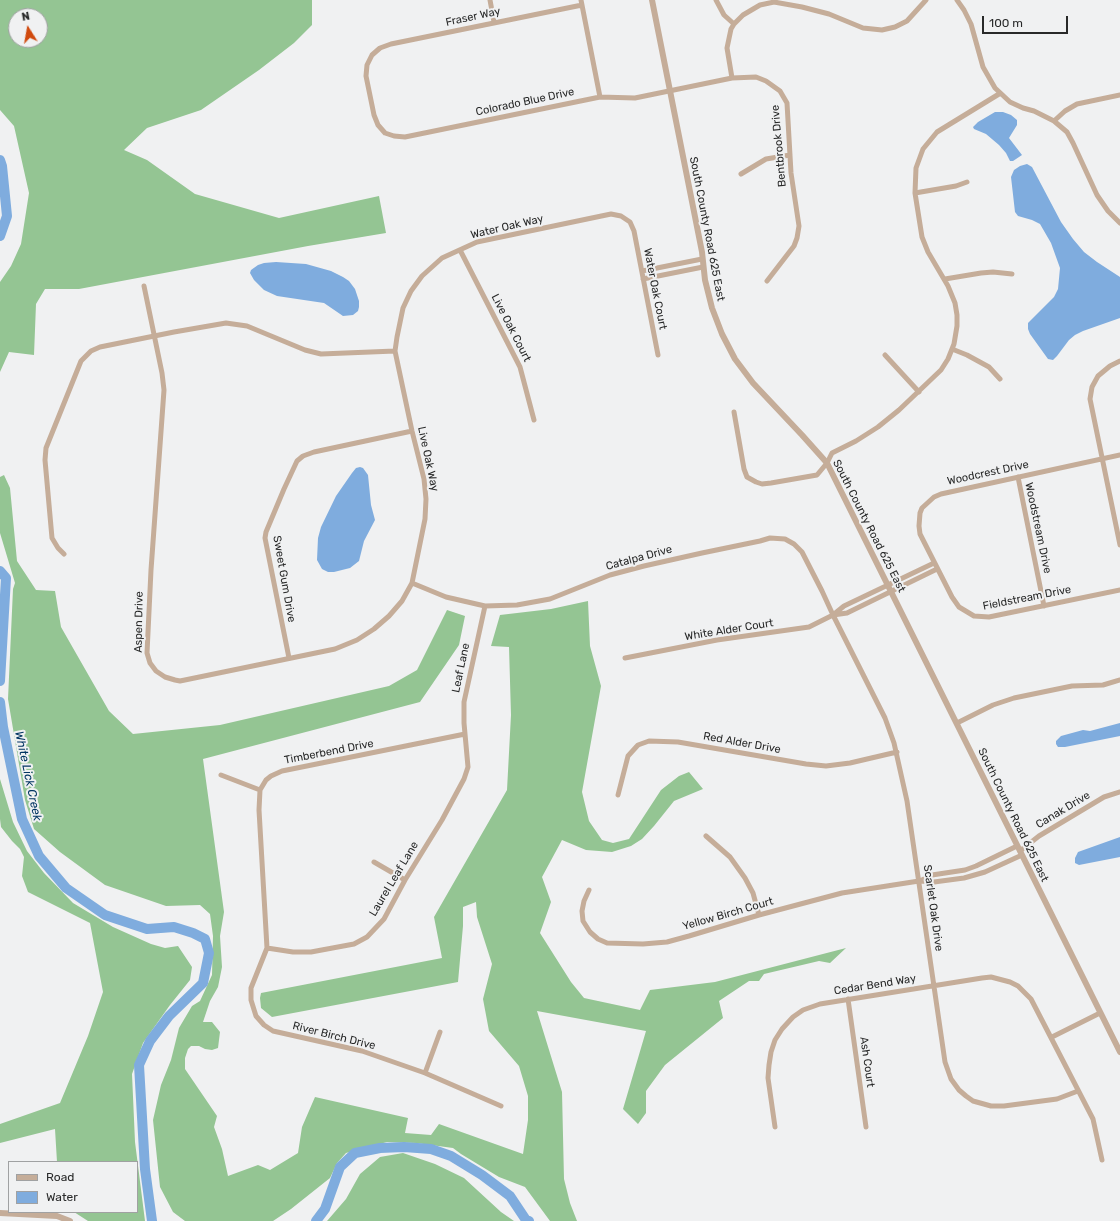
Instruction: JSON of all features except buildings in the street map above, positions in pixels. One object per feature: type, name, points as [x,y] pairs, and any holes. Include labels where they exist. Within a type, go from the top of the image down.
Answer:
[{"type":"street","points":[[490,0],[494,22]]},
{"type":"street","name":"South County Road 625 East","points":[[652,0],[708,294],[714,315],[722,334],[735,359],[753,383],[827,463],[1120,1052]]},
{"type":"street","points":[[716,0],[724,15],[734,24]]},
{"type":"street","points":[[732,78],[727,48],[729,35],[734,24],[742,15],[754,8],[774,2],[816,10],[863,28],[876,30],[889,29],[907,21],[926,0]]},
{"type":"street","points":[[957,0],[968,16],[984,67],[991,83],[999,94],[1016,106],[1034,111],[1054,121],[1070,137],[1097,196],[1108,211],[1120,223]]},
{"type":"street","points":[[582,2],[600,97]]},
{"type":"street","name":"Fraser Way","points":[[385,133],[378,125],[374,115],[366,76],[367,65],[372,55],[380,48],[391,44],[582,2]]},
{"type":"street","name":"Bentbrook Drive","points":[[670,91],[732,78],[756,77],[771,84],[780,91],[786,101],[788,110],[793,188],[798,219],[798,233],[794,246],[767,281]]},
{"type":"street","name":"Colorado Blue Drive","points":[[385,133],[405,137],[600,97],[635,98],[670,91]]},
{"type":"street","points":[[734,412],[744,469],[747,477],[762,484],[817,475],[827,463],[832,453],[856,441],[878,427],[919,392],[941,370],[952,349],[957,326],[957,315],[952,295],[945,279],[923,241],[915,193],[917,163],[923,149],[932,137],[943,127],[999,94]]},
{"type":"street","points":[[1054,121],[1065,111],[1077,104],[1120,95]]},
{"type":"street","points":[[742,174],[766,159],[790,155]]},
{"type":"street","points":[[915,193],[956,186],[967,182]]},
{"type":"street","name":"Water Oak Way","points":[[398,363],[396,351],[400,318],[411,291],[422,276],[442,258],[476,242],[612,214],[626,218],[632,227]]},
{"type":"street","name":"Water Oak Court","points":[[632,227],[658,355]]},
{"type":"street","name":"Live Oak Court","points":[[460,250],[520,367],[534,420]]},
{"type":"street","points":[[642,271],[702,259]]},
{"type":"street","points":[[643,279],[703,267]]},
{"type":"street","points":[[945,279],[981,273],[1000,272],[1012,274]]},
{"type":"street","name":"Aspen Drive","points":[[144,286],[162,373],[164,390],[146,647],[148,658],[160,675],[170,679],[180,680],[335,649],[366,635],[382,623],[396,609],[412,583]]},
{"type":"street","points":[[64,554],[52,538],[45,460],[46,448],[81,361],[87,354],[100,347],[220,323],[233,323],[247,326],[305,350],[321,354],[396,351]]},
{"type":"street","points":[[952,349],[989,367],[1000,379]]},
{"type":"street","points":[[885,355],[919,392]]},
{"type":"street","points":[[1120,361],[1102,372],[1095,381],[1090,394],[1093,416],[1120,545]]},
{"type":"street","name":"Live Oak Way","points":[[398,363],[412,431],[424,478],[426,499],[426,519],[412,583]]},
{"type":"street","name":"Sweet Gum Drive","points":[[289,658],[265,538],[266,532],[297,461],[303,456],[314,452],[412,431]]},
{"type":"street","name":"Woodcrest Drive","points":[[934,563],[920,534],[919,526],[920,513],[926,503],[934,497],[941,494],[1120,455]]},
{"type":"street","name":"Woodstream Drive","points":[[1018,477],[1044,606]]},
{"type":"street","name":"Catalpa Drive","points":[[412,583],[446,597],[485,606],[517,605],[550,599],[610,575],[644,566],[775,538],[790,541],[802,552],[833,615]]},
{"type":"street","points":[[888,586],[934,563]]},
{"type":"street","name":"Fieldstream Drive","points":[[934,563],[956,603],[965,612],[974,616],[989,618],[1120,590]]},
{"type":"street","points":[[891,593],[937,570]]},
{"type":"street","name":"White Alder Court","points":[[625,658],[717,640],[809,627],[833,615],[844,606],[888,586]]},
{"type":"street","name":"White Alder Court","points":[[833,615],[847,613],[891,593]]},
{"type":"street","name":"Leaf Lane","points":[[465,734],[464,702],[485,606]]},
{"type":"street","name":"Scarlet Oak Drive","points":[[833,615],[884,718],[897,752],[907,801],[947,1071],[953,1083],[966,1096],[982,1104],[1000,1106],[1057,1099],[1078,1091]]},
{"type":"street","points":[[957,723],[993,705],[1014,698],[1072,686],[1103,685],[1120,680]]},
{"type":"street","name":"Timberbend Drive","points":[[260,790],[266,780],[282,771],[465,734]]},
{"type":"street","name":"Laurel Leaf Lane","points":[[267,948],[293,952],[311,952],[354,944],[367,937],[384,919],[405,880],[442,820],[464,779],[468,768],[465,734]]},
{"type":"street","name":"Red Alder Drive","points":[[618,794],[628,756],[638,745],[645,741],[678,742],[806,764],[826,766],[850,763],[897,752]]},
{"type":"street","points":[[221,775],[260,790],[259,810],[267,948]]},
{"type":"street","name":"Canak Drive","points":[[1020,851],[1039,836],[1104,797],[1120,792]]},
{"type":"street","points":[[706,836],[730,857],[745,878],[753,892],[759,915]]},
{"type":"street","name":"Yellow Birch Court","points":[[919,882],[932,875],[965,870],[1020,851]]},
{"type":"street","name":"Yellow Birch Court","points":[[589,890],[583,906],[582,916],[587,929],[598,939],[607,943],[643,944],[667,942],[842,892],[964,878],[985,872],[1020,851]]},
{"type":"street","points":[[374,862],[405,880]]},
{"type":"street","name":"River Birch Drive","points":[[267,948],[251,988],[254,1011],[264,1025],[273,1031],[362,1051],[424,1073],[501,1106]]},
{"type":"street","name":"Cedar Bend Way","points":[[774,1127],[768,1071],[771,1052],[778,1035],[793,1017],[806,1008],[820,1004],[934,985],[982,978],[996,978],[1018,986],[1031,999],[1052,1037],[1093,1119],[1102,1160]]},
{"type":"street","name":"Ash Court","points":[[848,999],[866,1127]]},
{"type":"street","points":[[1052,1037],[1100,1013]]},
{"type":"street","points":[[424,1073],[440,1032]]},
{"type":"street","points":[[0,1213],[57,1216],[70,1221]]},
{"type":"green space","points":[[0,0],[312,0],[312,25],[294,43],[259,70],[201,110],[147,128],[124,150],[147,160],[195,194],[279,218],[379,196],[386,233],[308,246],[79,289],[45,289],[36,304],[34,355],[9,352],[0,372],[0,282],[11,266],[21,244],[29,193],[14,126],[0,110]]},
{"type":"green space","points":[[4,475],[10,488],[17,561],[36,590],[55,591],[61,627],[109,711],[133,734],[220,725],[389,686],[417,670],[447,610],[465,616],[459,645],[420,702],[203,759],[224,912],[220,936],[222,967],[218,987],[210,1001],[203,1022],[212,1022],[220,1032],[218,1048],[212,1050],[199,1046],[191,1046],[188,1049],[185,1058],[185,1069],[217,1116],[214,1127],[222,1149],[228,1176],[258,1165],[270,1170],[298,1153],[302,1127],[315,1097],[408,1118],[405,1133],[431,1135],[439,1124],[523,1154],[528,1120],[528,1096],[519,1066],[489,1031],[483,999],[492,964],[477,917],[476,902],[463,907],[463,926],[458,982],[272,1017],[261,1008],[260,998],[261,993],[442,958],[434,917],[507,790],[511,715],[509,647],[491,646],[500,615],[551,609],[588,601],[590,646],[601,686],[582,792],[589,821],[602,840],[613,843],[629,839],[661,790],[679,776],[689,772],[703,789],[674,801],[642,839],[631,846],[612,852],[586,850],[562,840],[542,877],[551,902],[540,933],[571,982],[584,998],[640,1010],[650,990],[715,982],[846,948],[830,963],[819,961],[764,974],[759,981],[749,981],[719,1001],[723,1018],[665,1065],[646,1091],[646,1113],[638,1124],[623,1109],[646,1031],[537,1011],[562,1092],[564,1179],[570,1203],[577,1221],[550,1221],[525,1187],[499,1177],[453,1148],[416,1143],[387,1142],[346,1153],[337,1163],[330,1178],[291,1209],[273,1221],[185,1221],[173,1212],[160,1187],[153,1120],[161,1085],[171,1060],[179,1028],[192,1006],[200,1001],[212,975],[213,936],[210,914],[200,905],[166,906],[105,885],[60,852],[34,829],[25,800],[8,699],[13,589],[15,583],[0,533],[0,477]]},
{"type":"green space","points":[[0,779],[13,822],[27,851],[44,873],[73,903],[113,927],[151,944],[165,948],[178,946],[192,967],[190,980],[143,1043],[132,1074],[135,1142],[137,1161],[57,1161],[55,1129],[0,1143],[0,1124],[60,1103],[88,1036],[103,992],[90,923],[28,892],[22,876],[24,857],[20,849],[1,827]]},
{"type":"green space","points":[[403,1153],[435,1164],[464,1178],[501,1212],[514,1221],[327,1221],[346,1199],[360,1174],[380,1157]]},
{"type":"green space","points":[[138,1166],[145,1221],[88,1221],[76,1213],[138,1213]]},
{"type":"water","points":[[995,112],[1003,112],[1011,115],[1017,120],[1017,125],[1009,138],[1022,155],[1013,161],[1010,161],[1006,153],[999,145],[986,134],[974,129],[973,127],[978,122]]},
{"type":"water","points":[[1027,164],[1032,167],[1061,222],[1073,239],[1084,252],[1120,277],[1120,318],[1075,335],[1069,340],[1053,360],[1048,359],[1028,329],[1028,323],[1054,297],[1058,289],[1060,268],[1051,243],[1040,224],[1018,216],[1015,212],[1011,177],[1014,170]]},
{"type":"water","points":[[276,262],[306,264],[331,271],[343,277],[349,281],[355,289],[359,301],[358,311],[353,315],[343,316],[324,303],[277,296],[264,290],[254,280],[250,273],[251,270],[264,263]]},
{"type":"water","points":[[356,468],[363,468],[368,475],[371,505],[375,520],[364,541],[359,561],[350,568],[328,572],[322,569],[317,560],[318,538],[321,527],[336,496]]},
{"type":"water","points":[[1120,723],[1120,736],[1065,747],[1058,747],[1056,744],[1056,741],[1061,736],[1083,730],[1090,731]]},
{"type":"water","points":[[1120,837],[1120,857],[1079,865],[1075,863],[1075,858],[1078,852]]},
{"type":"waterway","name":"White Lick Creek","points":[[0,160],[2,166],[7,216],[0,236]]},
{"type":"waterway","name":"White Lick Creek","points":[[0,571],[6,578],[0,681]]},
{"type":"waterway","name":"White Lick Creek","points":[[0,702],[3,727],[22,819],[39,856],[66,888],[105,915],[147,929],[174,927],[193,933],[205,939],[209,953],[203,983],[169,1016],[150,1041],[139,1065],[145,1169],[152,1221]]},
{"type":"waterway","name":"White Lick Creek","points":[[316,1221],[325,1209],[340,1167],[355,1153],[380,1148],[404,1147],[431,1149],[451,1156],[482,1175],[510,1196],[526,1220],[529,1221]]}]
